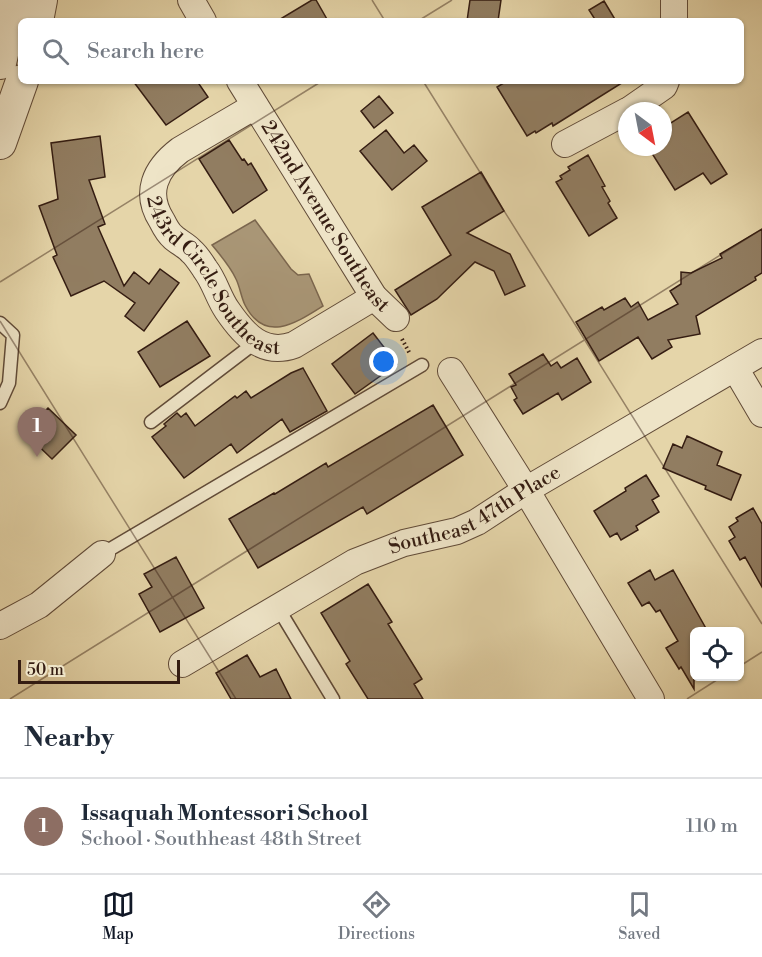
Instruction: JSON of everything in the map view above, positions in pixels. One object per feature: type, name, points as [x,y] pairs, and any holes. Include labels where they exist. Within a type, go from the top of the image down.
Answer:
[{"type":"street","points":[[0,63],[14,0]]},
{"type":"street","points":[[38,18],[41,0]]},
{"type":"street","points":[[191,0],[201,18]]},
{"type":"street","points":[[674,0],[674,18]]},
{"type":"street","points":[[0,143],[21,84]]},
{"type":"street","name":"242nd Avenue Southeast","points":[[242,84],[375,297],[396,318]]},
{"type":"street","points":[[639,102],[664,84]]},
{"type":"street","name":"243rd Circle Southeast","points":[[255,106],[180,150],[170,158],[156,177],[153,193],[156,211],[171,235],[192,251],[215,281],[226,309],[256,342],[271,348],[294,345],[375,297]]},
{"type":"street","points":[[565,144],[618,116]]},
{"type":"street","name":"Southeast 47th Place","points":[[182,664],[355,562],[404,543],[456,531],[477,522],[526,490],[762,352]]},
{"type":"street","points":[[735,368],[762,414]]},
{"type":"street","points":[[451,371],[526,490],[651,699]]},
{"type":"street","points":[[0,626],[39,604],[102,554]]},
{"type":"lane","points":[[0,323],[13,335],[9,383],[0,403]]},
{"type":"lane","points":[[152,422],[256,342]]},
{"type":"lane","points":[[102,554],[422,365]]},
{"type":"lane","points":[[278,608],[333,699]]},
{"type":"shaded area","points":[[255,220],[291,269],[298,275],[309,274],[323,306],[292,323],[281,326],[271,327],[253,317],[245,305],[234,274],[212,245]]},
{"type":"building","points":[[312,0],[316,0],[326,18],[282,18]]},
{"type":"building","points":[[470,0],[501,0],[498,18],[467,18]]},
{"type":"building","points":[[604,1],[614,18],[594,18],[589,10]]},
{"type":"building","points":[[135,84],[199,84],[208,97],[166,125]]},
{"type":"building","points":[[502,84],[620,84],[553,126],[552,123],[527,136],[497,87]]},
{"type":"building","points":[[379,96],[393,113],[374,128],[361,111]]},
{"type":"building","points":[[688,112],[727,174],[711,184],[703,173],[675,190],[654,156],[672,156],[672,122]]},
{"type":"building","points":[[386,130],[404,153],[414,145],[427,161],[392,190],[360,151]]},
{"type":"building","points":[[100,136],[105,177],[89,180],[105,224],[98,227],[124,286],[134,272],[149,284],[160,269],[179,283],[144,331],[125,316],[135,303],[104,281],[71,296],[53,257],[57,255],[39,206],[58,199],[51,143]]},
{"type":"building","points":[[229,140],[242,160],[244,159],[248,165],[251,163],[267,190],[233,213],[199,159]]},
{"type":"building","points":[[588,155],[605,186],[602,187],[617,218],[589,236],[556,182],[562,179],[560,176],[570,170],[568,167]]},
{"type":"building","points":[[481,172],[504,211],[467,233],[510,254],[525,286],[505,295],[494,271],[475,262],[437,299],[411,315],[395,290],[451,255],[422,207]]},
{"type":"building","points":[[762,229],[762,273],[755,277],[756,280],[696,316],[700,334],[668,340],[672,347],[652,359],[638,337],[599,361],[576,322],[602,307],[604,310],[625,298],[631,307],[638,302],[648,320],[678,304],[670,291],[681,284],[681,272],[691,273],[722,258],[720,254]]},
{"type":"building","points":[[187,321],[210,356],[160,387],[138,352]]},
{"type":"building","points":[[373,333],[397,364],[355,394],[332,364]]},
{"type":"building","points":[[543,354],[551,366],[557,362],[561,368],[577,358],[591,382],[562,400],[558,393],[523,414],[514,400],[517,398],[511,387],[516,385],[509,374]]},
{"type":"building","points":[[303,368],[327,411],[290,432],[282,419],[237,453],[231,444],[184,478],[152,437],[177,413],[181,417],[186,413],[195,426],[235,396],[237,398],[246,391],[251,398]]},
{"type":"building","points":[[433,405],[463,455],[367,514],[363,507],[258,568],[229,519],[326,463],[328,467]]},
{"type":"building","points":[[48,408],[76,435],[52,459],[24,432]]},
{"type":"building","points":[[687,436],[722,452],[717,465],[741,475],[731,500],[705,489],[706,486],[663,468],[673,444],[682,448]]},
{"type":"building","points":[[646,475],[659,496],[652,500],[659,512],[636,526],[638,530],[621,540],[617,533],[610,537],[594,511]]},
{"type":"building","points":[[753,508],[762,524],[762,587],[745,557],[740,560],[729,541],[735,537],[729,527],[738,521],[736,518]]},
{"type":"building","points":[[176,557],[204,608],[160,632],[139,594],[152,587],[144,574]]},
{"type":"building","points":[[650,570],[655,580],[673,570],[705,627],[690,627],[690,681],[694,681],[694,689],[666,648],[678,641],[660,610],[656,612],[649,602],[642,606],[628,583]]},
{"type":"building","points":[[368,584],[392,622],[388,624],[422,679],[414,684],[423,699],[368,699],[346,664],[350,661],[321,613]]},
{"type":"building","points":[[247,655],[260,677],[276,669],[291,699],[231,699],[216,673]]},
{"type":"place","name":"Issaquah Montessori School","points":[[37,457]]}]
